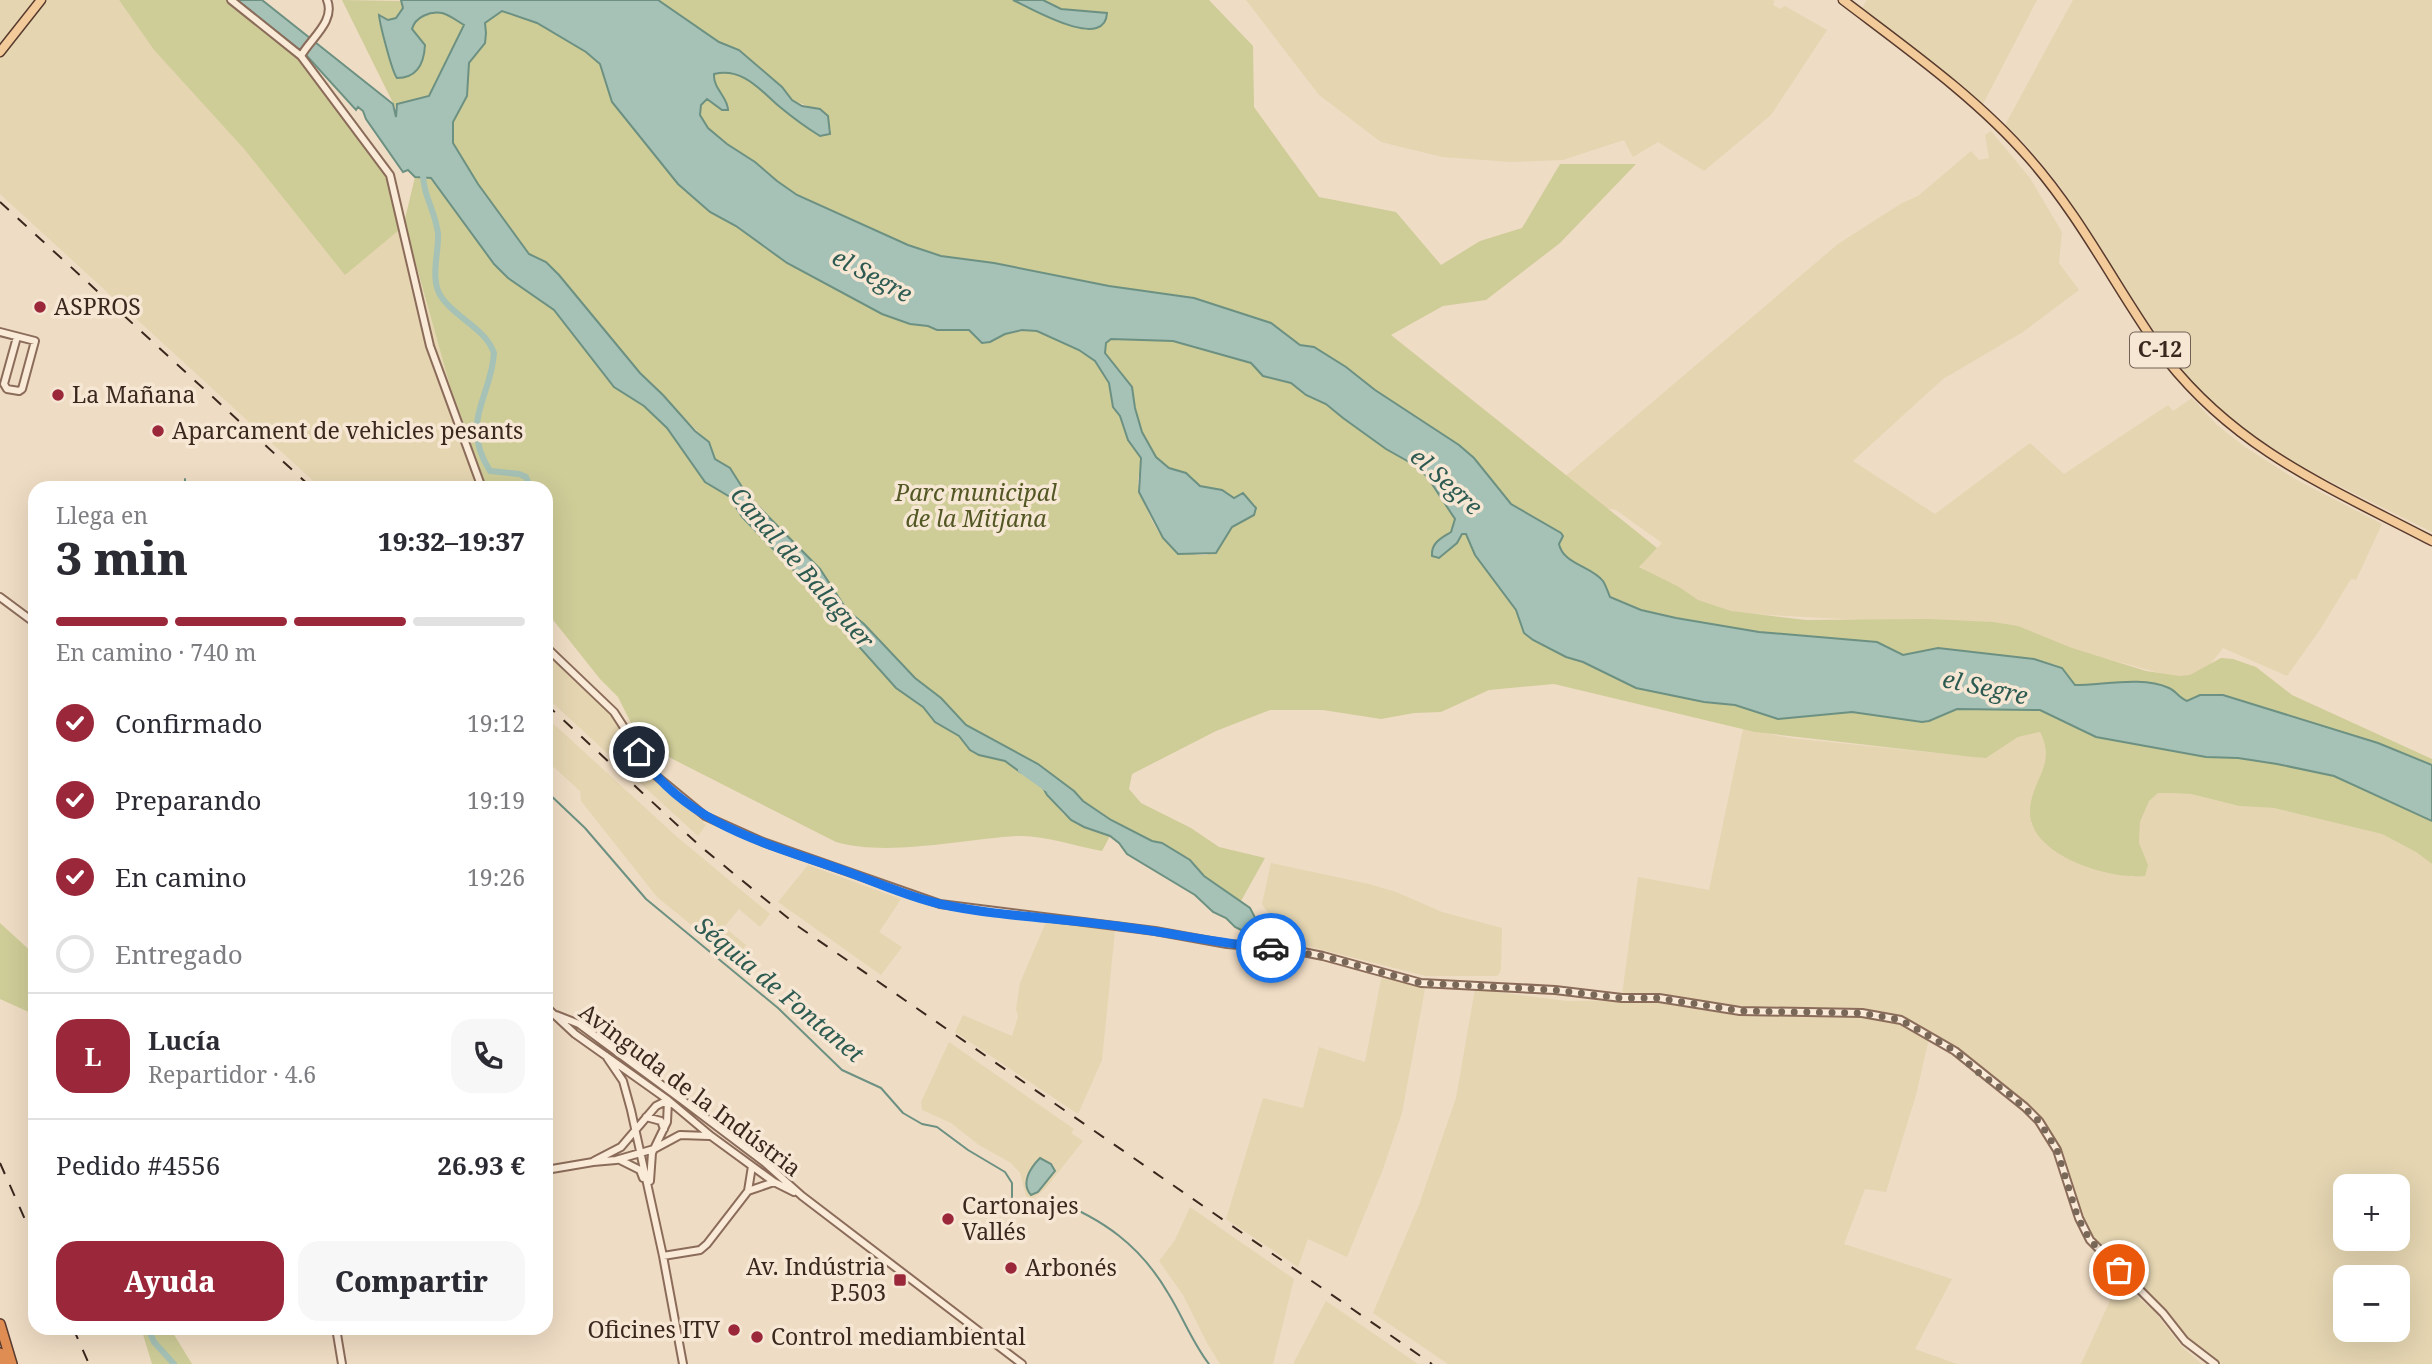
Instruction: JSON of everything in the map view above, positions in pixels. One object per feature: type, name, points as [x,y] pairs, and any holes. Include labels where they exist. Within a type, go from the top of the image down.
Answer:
[{"type":"highway","points":[[0,1324],[12,1364]]},
{"type":"highway","points":[[0,1353],[3,1364]]},
{"type":"main road","points":[[0,52],[41,0]]},
{"type":"main road","name":"C-12","points":[[1843,0],[1967,99],[2006,133],[2029,158],[2065,205],[2167,360],[2220,418],[2280,461],[2432,541]]},
{"type":"street","points":[[231,0],[302,54],[304,63],[390,175],[430,346],[479,481]]},
{"type":"street","points":[[302,54],[330,13],[327,0]]},
{"type":"street","points":[[0,332],[35,341],[22,389],[19,391],[7,389],[5,384],[17,337]]},
{"type":"street","points":[[0,597],[28,618]]},
{"type":"street","points":[[553,655],[622,722],[648,768],[705,817],[763,842],[940,904],[1155,931],[1227,944],[1288,949],[1421,983],[1555,990],[1622,998],[1659,998],[1740,1011],[1862,1013],[1901,1020],[1955,1051],[2039,1121],[2057,1150],[2078,1218],[2090,1240],[2163,1313],[2185,1341],[2215,1364]]},
{"type":"street","name":"Avinguda de la Indústria","points":[[553,1012],[575,1034],[668,1100],[711,1136],[774,1182],[802,1196]]},
{"type":"street","name":"Avinguda de la Indústria","points":[[556,1014],[579,1024],[764,1162],[802,1196],[1022,1364]]},
{"type":"street","points":[[606,1056],[623,1081],[636,1131],[663,1256],[682,1364]]},
{"type":"street","points":[[650,1193],[650,1165],[669,1111],[663,1087]]},
{"type":"street","points":[[593,1162],[628,1142],[656,1106],[668,1100],[681,1100]]},
{"type":"street","points":[[646,1117],[661,1121],[664,1129]]},
{"type":"street","points":[[553,1169],[641,1154],[680,1135],[711,1136]]},
{"type":"street","points":[[616,1150],[618,1160]]},
{"type":"street","points":[[618,1160],[640,1170],[650,1193]]},
{"type":"street","points":[[663,1256],[700,1250],[707,1244],[748,1191],[752,1166]]},
{"type":"street","points":[[748,1191],[774,1182]]},
{"type":"street","points":[[337,1335],[342,1364]]},
{"type":"shaded area","points":[[0,0],[119,0],[154,50],[245,150],[404,224],[450,386],[484,481],[313,481],[0,194]]},
{"type":"shaded area","points":[[1246,0],[1772,0],[1775,1],[1773,5],[1780,9],[1785,6],[1827,30],[1771,115],[1704,171],[1658,142],[1633,157],[1624,140],[1563,160],[1511,162],[1442,157],[1381,142],[1319,95]]},
{"type":"shaded area","points":[[1867,0],[2037,0],[1983,104],[1862,8]]},
{"type":"shaded area","points":[[2073,0],[2432,0],[2432,532],[2289,461],[2225,415],[2182,370],[2152,329],[2059,185],[2025,144],[2005,125]]},
{"type":"shaded area","points":[[1991,131],[2030,178],[2062,232],[2059,263],[2079,290],[2023,332],[1943,379],[1853,461],[1935,514],[2030,443],[2064,474],[2168,405],[2173,411],[2192,398],[2217,425],[2245,447],[2295,479],[2382,524],[2356,580],[2351,579],[2287,676],[2223,648],[2196,683],[2027,637],[1917,623],[1732,613],[1704,607],[1639,566],[1662,543],[1616,510],[1586,505],[1555,485],[1838,244],[1902,203],[1918,196],[1971,151],[1979,160],[1989,158],[1985,135]]},
{"type":"shaded area","points":[[553,659],[611,713],[645,769],[706,825],[698,836],[553,703]]},
{"type":"shaded area","points":[[553,723],[676,836],[770,914],[760,927],[739,909],[724,927],[746,945],[735,960],[657,897],[581,801],[580,791],[553,766]]},
{"type":"shaded area","points":[[1743,729],[1790,738],[1986,758],[2018,737],[2040,732],[2046,744],[2046,768],[2031,801],[2031,824],[2046,844],[2073,861],[2134,877],[2147,866],[2139,843],[2140,822],[2149,801],[2158,793],[2191,794],[2239,806],[2274,808],[2382,834],[2416,852],[2432,864],[2432,1364],[2222,1364],[2212,1359],[2195,1348],[2091,1235],[2076,1203],[2056,1145],[2036,1114],[1951,1044],[1896,1014],[1863,1009],[1744,1006],[1622,995],[1638,877],[1709,890]]},
{"type":"shaded area","points":[[1271,863],[1369,884],[1396,892],[1442,912],[1502,928],[1499,974],[1426,976],[1287,941],[1262,904]]},
{"type":"shaded area","points":[[808,865],[901,899],[879,932],[902,947],[881,975],[778,902]]},
{"type":"shaded area","points":[[1046,922],[1115,931],[1102,1060],[1078,1114],[955,1032],[963,1015],[1012,1036],[1018,1017],[1016,1009],[1020,983]]},
{"type":"shaded area","points":[[1384,977],[1425,989],[1402,1113],[1382,1172],[1347,1257],[1308,1239],[1298,1267],[1226,1219],[1263,1098],[1303,1108],[1319,1047],[1365,1062],[1381,979]]},
{"type":"shaded area","points":[[1475,989],[1567,1001],[1656,1000],[1738,1012],[1868,1016],[1900,1022],[1929,1038],[1916,1095],[1886,1192],[1865,1189],[1844,1244],[1952,1279],[1915,1349],[1957,1364],[1448,1364],[1373,1313],[1419,1205],[1456,1098]]},
{"type":"shaded area","points":[[949,1042],[1074,1129],[1071,1133],[1083,1141],[1045,1189],[1031,1199],[1026,1196],[1020,1173],[1011,1163],[979,1145],[951,1123],[922,1110],[921,1102]],"holes":[[[1043,1158],[1054,1166],[1055,1172],[1038,1192],[1034,1195],[1029,1193],[1026,1187]]]},
{"type":"shaded area","points":[[1190,1207],[1294,1279],[1273,1364],[1220,1364],[1183,1295],[1159,1261],[1175,1240]]},
{"type":"shaded area","points":[[2119,1281],[2155,1312],[2181,1346],[2202,1364],[2081,1364]]},
{"type":"shaded area","points":[[1326,1301],[1367,1329],[1418,1364],[1293,1364]]},
{"type":"green space","points":[[119,0],[230,0],[298,58],[384,169],[395,190],[404,223],[415,177],[429,177],[494,264],[508,278],[554,310],[614,387],[644,406],[667,428],[705,482],[730,497],[742,517],[817,591],[828,612],[896,688],[923,707],[935,722],[959,736],[967,747],[1005,761],[1020,772],[1030,775],[1063,814],[1078,824],[1110,836],[1102,851],[1027,836],[879,848],[836,842],[649,747],[633,727],[618,697],[600,679],[553,620],[553,481],[484,481],[450,386],[405,225],[345,275],[245,150],[154,50]]},
{"type":"green space","points":[[342,0],[401,1],[403,9],[396,18],[388,20],[381,15],[380,21],[397,78],[410,75],[421,64],[425,45],[412,29],[420,18],[428,14],[442,13],[464,25],[429,96],[397,104],[395,107]]},
{"type":"green space","points":[[658,0],[1013,0],[1058,22],[1082,28],[1104,23],[1107,13],[1061,9],[1043,0],[1209,0],[1253,46],[1254,107],[1319,197],[1396,212],[1441,265],[1480,241],[1522,228],[1560,164],[1636,164],[1560,243],[1486,300],[1443,306],[1391,335],[1657,548],[1639,567],[1698,600],[1731,611],[1806,620],[1929,619],[1993,622],[2018,626],[2072,648],[2146,671],[2179,676],[2190,675],[2221,658],[2233,659],[2256,667],[2292,695],[2432,759],[2432,765],[2338,730],[2223,695],[2200,695],[2187,701],[2147,684],[2075,685],[2056,665],[2034,659],[1931,649],[1903,655],[1877,642],[1759,632],[1676,618],[1641,610],[1610,597],[1599,579],[1571,561],[1558,548],[1562,539],[1511,504],[1469,453],[1375,390],[1346,367],[1314,347],[1300,345],[1271,323],[1194,298],[941,256],[908,245],[797,195],[708,128],[700,115],[701,105],[707,99],[722,110],[729,107],[714,81],[714,74],[728,73],[753,83],[796,120],[811,127],[831,131],[825,113],[792,100],[782,87],[733,47],[719,42]]},
{"type":"green space","name":"Parc municipal de la Mitjana","points":[[503,11],[537,23],[586,52],[600,64],[612,102],[678,184],[710,212],[736,226],[787,263],[882,314],[910,324],[934,329],[969,330],[983,343],[1005,334],[1030,330],[1086,354],[1095,361],[1109,383],[1113,407],[1120,416],[1128,440],[1141,458],[1138,485],[1149,514],[1164,539],[1186,551],[1204,555],[1215,551],[1234,526],[1248,519],[1255,505],[1243,493],[1234,498],[1222,490],[1200,486],[1186,473],[1169,468],[1156,457],[1142,432],[1132,387],[1105,353],[1106,343],[1111,339],[1173,341],[1251,363],[1263,376],[1291,383],[1306,395],[1326,404],[1386,449],[1418,467],[1428,478],[1455,519],[1451,532],[1441,538],[1439,558],[1457,543],[1462,534],[1466,534],[1475,555],[1516,610],[1524,633],[1566,657],[1583,662],[1636,688],[1704,702],[1735,705],[1778,719],[1852,712],[1922,722],[1957,709],[2040,710],[2096,737],[2206,757],[2238,758],[2277,764],[2334,776],[2432,821],[2432,864],[2382,834],[2274,808],[2239,806],[2191,794],[2158,793],[2149,801],[2140,822],[2139,843],[2148,865],[2145,876],[2113,874],[2075,862],[2058,853],[2044,842],[2034,829],[2030,814],[2031,802],[2046,755],[2040,732],[2018,737],[1986,758],[1973,757],[1755,732],[1554,684],[1489,690],[1441,712],[1414,713],[1381,719],[1323,710],[1270,710],[1216,731],[1132,774],[1129,789],[1141,803],[1191,828],[1219,847],[1265,858],[1241,901],[1204,876],[1189,860],[1162,843],[1152,841],[1111,820],[1038,764],[966,725],[847,610],[820,569],[747,495],[730,468],[715,459],[711,445],[640,373],[559,275],[546,262],[529,254],[478,184],[453,143],[453,122],[467,96],[469,63],[485,40],[485,23]]},
{"type":"green space","points":[[0,923],[28,949],[28,1012],[0,999]]},
{"type":"green space","points":[[143,1335],[174,1335],[192,1364],[152,1364]]},
{"type":"water","name":"el Segre","points":[[237,0],[262,0],[393,104],[396,117],[397,104],[429,96],[464,25],[442,13],[428,14],[420,18],[412,29],[425,45],[421,64],[410,76],[397,78],[389,58],[379,15],[388,20],[396,18],[403,8],[401,0],[658,0],[719,42],[739,50],[782,87],[792,100],[802,106],[820,109],[828,116],[830,134],[820,136],[789,115],[751,82],[734,74],[724,73],[714,74],[714,79],[728,110],[722,110],[707,99],[701,105],[700,115],[708,128],[797,195],[908,245],[941,256],[1194,298],[1271,323],[1300,345],[1314,347],[1346,367],[1375,390],[1459,445],[1474,458],[1511,504],[1561,533],[1563,536],[1559,544],[1562,551],[1572,561],[1598,576],[1610,597],[1641,610],[1676,618],[1759,632],[1877,642],[1903,655],[1938,648],[2034,659],[2062,668],[2075,685],[2147,682],[2169,688],[2187,701],[2200,695],[2223,695],[2378,743],[2432,765],[2432,821],[2334,776],[2277,764],[2238,758],[2206,757],[2096,737],[2040,710],[1957,709],[1922,722],[1852,712],[1778,719],[1735,705],[1704,702],[1636,688],[1583,662],[1566,657],[1524,633],[1516,610],[1475,555],[1466,534],[1462,534],[1457,543],[1439,558],[1432,556],[1435,544],[1451,532],[1455,519],[1428,478],[1418,467],[1386,449],[1326,404],[1306,395],[1291,383],[1263,376],[1251,363],[1173,341],[1111,339],[1106,343],[1105,353],[1132,387],[1142,432],[1156,457],[1169,468],[1186,473],[1200,486],[1222,490],[1234,498],[1243,493],[1256,508],[1254,515],[1232,527],[1216,553],[1178,554],[1163,538],[1139,492],[1141,458],[1128,440],[1120,416],[1113,407],[1109,383],[1095,361],[1079,350],[1037,331],[1022,330],[982,343],[969,330],[937,330],[910,324],[882,314],[787,263],[736,226],[710,212],[678,184],[612,102],[600,64],[586,52],[537,23],[502,11],[485,23],[485,43],[469,63],[467,96],[453,122],[453,143],[478,184],[529,254],[546,262],[559,275],[640,373],[695,431],[709,442],[715,459],[730,468],[747,495],[820,569],[847,610],[864,624],[915,678],[941,698],[966,725],[1038,764],[1111,820],[1152,841],[1162,843],[1190,860],[1204,876],[1250,908],[1264,935],[1253,936],[1213,912],[1195,895],[1127,854],[1110,836],[1071,820],[1030,775],[1020,772],[1005,761],[970,750],[959,736],[935,722],[923,707],[896,688],[828,612],[817,591],[742,517],[730,497],[705,482],[667,428],[644,406],[614,387],[554,310],[508,278],[494,264],[431,178],[415,177],[408,170],[403,172],[363,111],[358,107],[356,110],[307,56]]},
{"type":"water","points":[[1013,0],[1043,0],[1061,9],[1107,13],[1103,24],[1094,29],[1081,28],[1050,18]]},
{"type":"water","points":[[1040,1158],[1051,1164],[1055,1171],[1038,1192],[1031,1195],[1026,1185],[1027,1180],[1030,1170]]},
{"type":"waterway","points":[[423,171],[438,234],[435,275],[438,291],[448,305],[484,337],[494,353],[477,424],[481,453],[490,471],[519,474],[528,481]]},
{"type":"waterway","name":"Canal de Balaguer","points":[[1021,770],[1046,788]]},
{"type":"waterway","name":"Séquia de Fontanet","points":[[553,798],[585,828],[646,899],[778,1008],[842,1070],[881,1088],[903,1113],[922,1124],[937,1127],[1005,1172],[1012,1183],[1012,1202],[1016,1207],[1026,1208],[1052,1199],[1088,1215],[1132,1247],[1157,1276],[1209,1364]]},
{"type":"waterway","points":[[151,1335],[174,1364]]},
{"type":"railway","points":[[0,202],[304,481]]},
{"type":"railway","points":[[553,710],[700,846],[799,927],[1432,1364]]},
{"type":"railway","points":[[0,1163],[28,1226]]},
{"type":"railway","points":[[76,1335],[89,1364]]},
{"type":"way so far","points":[[1271,948],[1323,956],[1421,983],[1555,990],[1622,998],[1659,998],[1740,1011],[1862,1013],[1901,1020],[1955,1051],[2039,1121],[2057,1150],[2078,1218],[2090,1240],[2119,1270]]},
{"type":"place","name":"ASPROS","points":[[40,307]]},
{"type":"place","name":"La Mañana","points":[[58,395]]},
{"type":"place","name":"Aparcament de vehicles pesants","points":[[158,431]]},
{"type":"place","name":"Cartonajes Vallés","points":[[948,1219]]},
{"type":"place","name":"Arbonés","points":[[1011,1268]]},
{"type":"place","name":"Av. Indústria P.503","points":[[900,1280]]},
{"type":"place","name":"Oficines ITV","points":[[734,1330]]},
{"type":"place","name":"Control mediambiental","points":[[757,1337]]},
{"type":"route","points":[[639,752],[648,768],[660,780],[714,822],[914,896],[966,908],[1271,948]]}]
